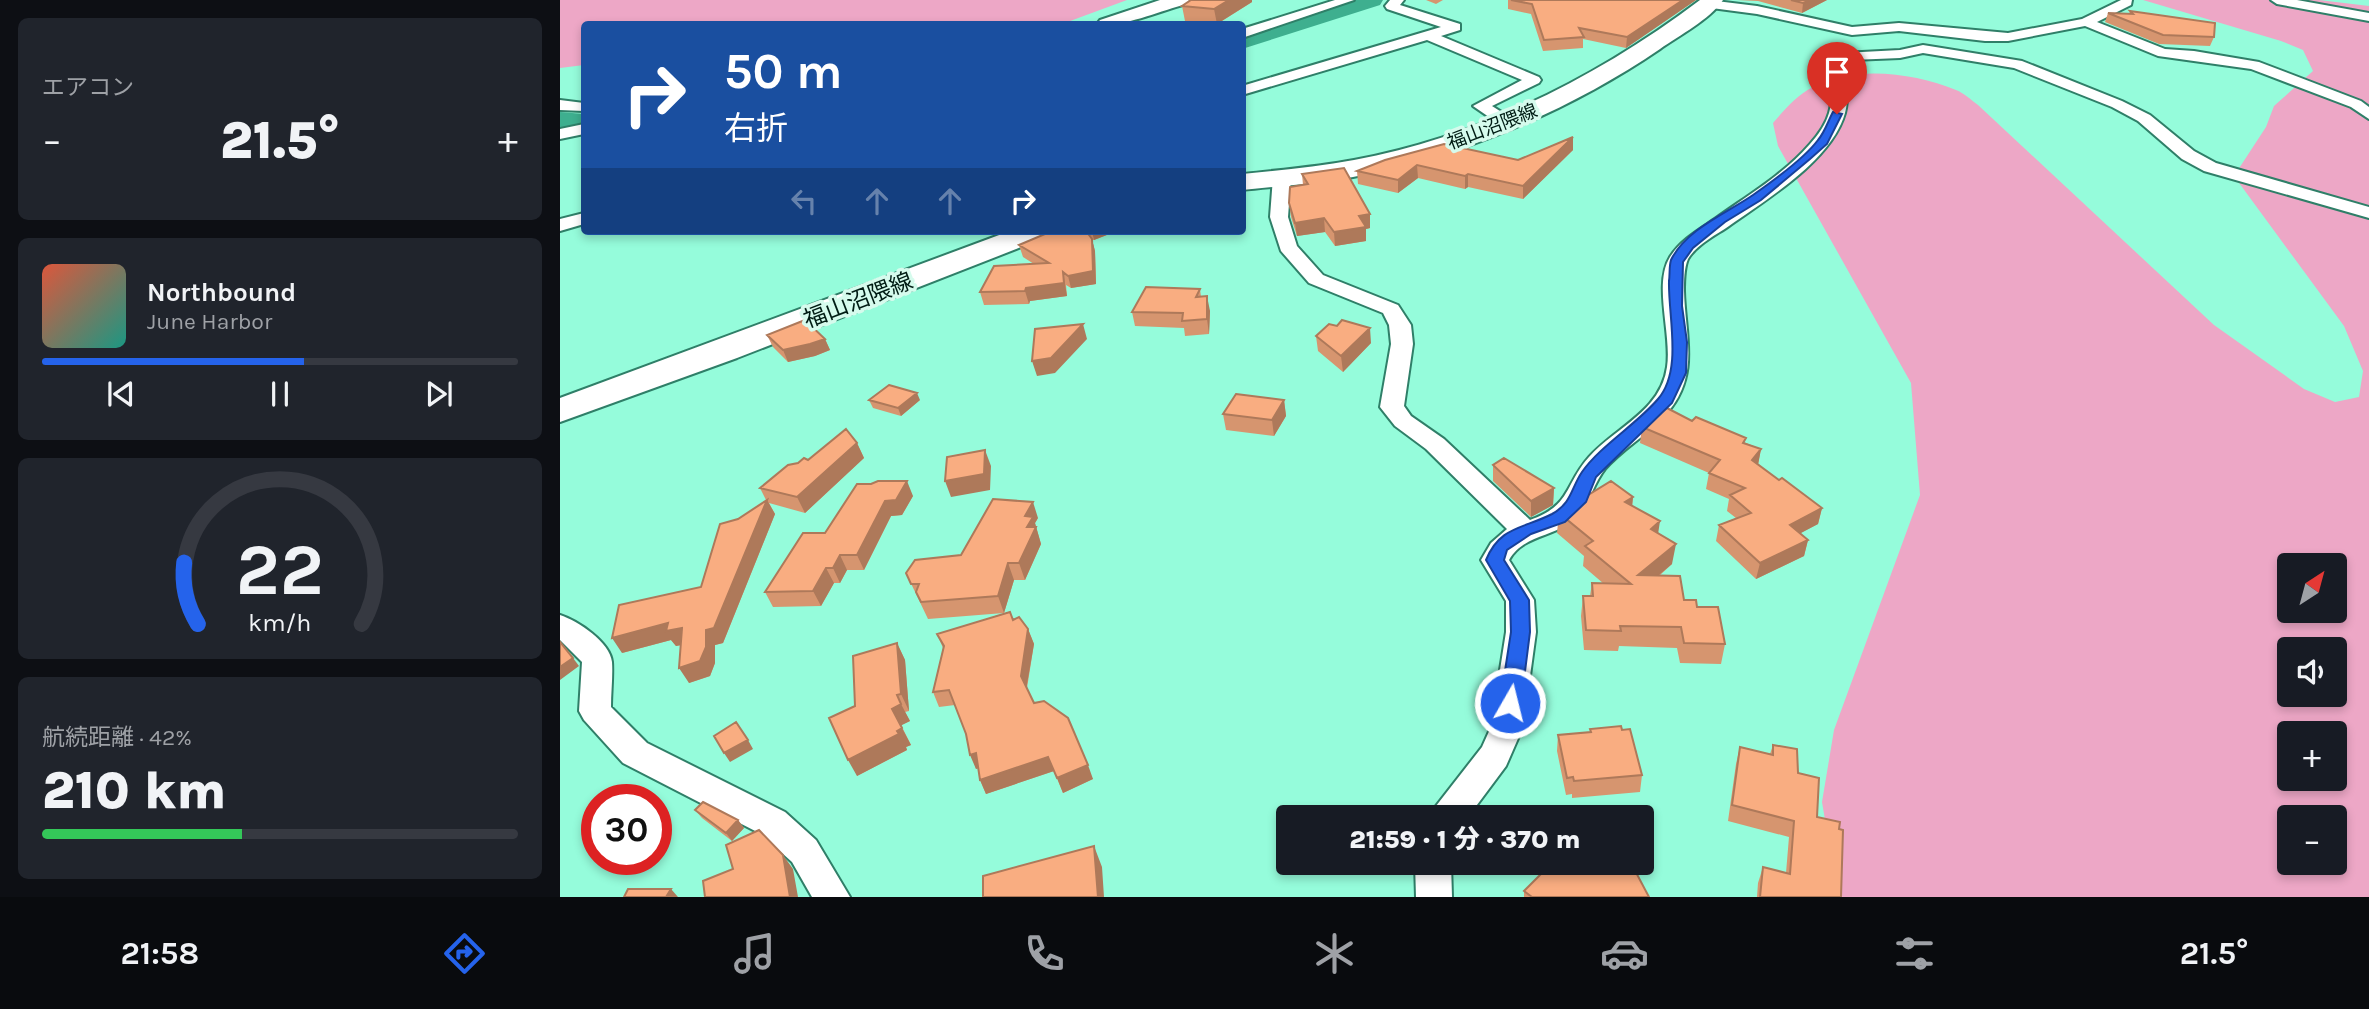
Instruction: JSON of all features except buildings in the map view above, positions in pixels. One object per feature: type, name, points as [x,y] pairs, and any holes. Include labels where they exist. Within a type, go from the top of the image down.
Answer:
[{"type":"main road","points":[[1112,21],[1145,5],[1181,0]]},
{"type":"main road","name":"福山沼隈線","points":[[1246,182],[1368,166],[1459,141],[1508,123],[1634,59],[1677,30],[1711,2]]},
{"type":"main road","name":"福山沼隈線","points":[[560,411],[1027,235]]},
{"type":"street","points":[[1246,33],[1348,0]]},
{"type":"street","points":[[1246,90],[1455,27],[1391,6],[1398,0]]},
{"type":"street","points":[[2277,0],[2369,18]]},
{"type":"street","points":[[1711,2],[1757,9],[1852,31],[1919,38],[2008,37],[2086,22],[2127,1]]},
{"type":"street","points":[[2086,22],[2163,53],[2254,65],[2356,104],[2369,114]]},
{"type":"street","points":[[1428,36],[1534,80],[1481,106],[1508,123]]},
{"type":"street","points":[[1919,38],[1949,55],[2017,64],[2117,104],[2144,118],[2188,155],[2210,167],[2369,213]]},
{"type":"street","points":[[1457,805],[1494,756],[1507,727],[1521,632],[1520,600],[1494,560],[1500,547],[1524,530],[1559,517],[1580,498],[1588,475],[1667,399],[1679,373],[1680,342],[1675,306],[1677,261],[1689,246],[1789,173],[1823,141],[1837,114],[1840,65],[1849,57],[1900,54],[1919,38]]},
{"type":"street","points":[[560,105],[581,107]]},
{"type":"street","points":[[560,134],[581,130]]},
{"type":"street","points":[[1282,177],[1279,217],[1288,247],[1316,279],[1391,309],[1399,325],[1402,344],[1392,407],[1403,421],[1436,444],[1524,530]]},
{"type":"street","points":[[560,225],[581,220]]},
{"type":"street","points":[[560,626],[579,638],[597,659],[595,712],[635,753],[772,823],[804,851],[832,897]]},
{"type":"street","points":[[1432,875],[1434,897]]},
{"type":"shaded area","points":[[560,0],[1127,0],[1070,21],[581,21],[581,65],[560,68]]},
{"type":"shaded area","points":[[2143,0],[2319,0],[2369,6],[2369,897],[1838,897],[1822,802],[1834,730],[1920,495],[1911,383],[1778,146],[1773,123],[1807,90],[1829,80],[1847,76],[1903,76],[1959,91],[1978,105],[2214,325],[2304,389],[2335,402],[2359,397],[2363,371],[2344,326],[2234,176],[2266,127],[2274,106],[2313,71],[2303,50]]},
{"type":"waterway","points":[[1246,41],[1372,0]]},
{"type":"waterway","points":[[560,120],[581,122]]},
{"type":"route","points":[[1510,703],[1521,632],[1520,600],[1494,560],[1500,547],[1524,530],[1559,517],[1580,498],[1588,475],[1667,399],[1679,373],[1680,342],[1675,306],[1677,261],[1689,246],[1721,220],[1789,173],[1823,141],[1837,114]]}]
